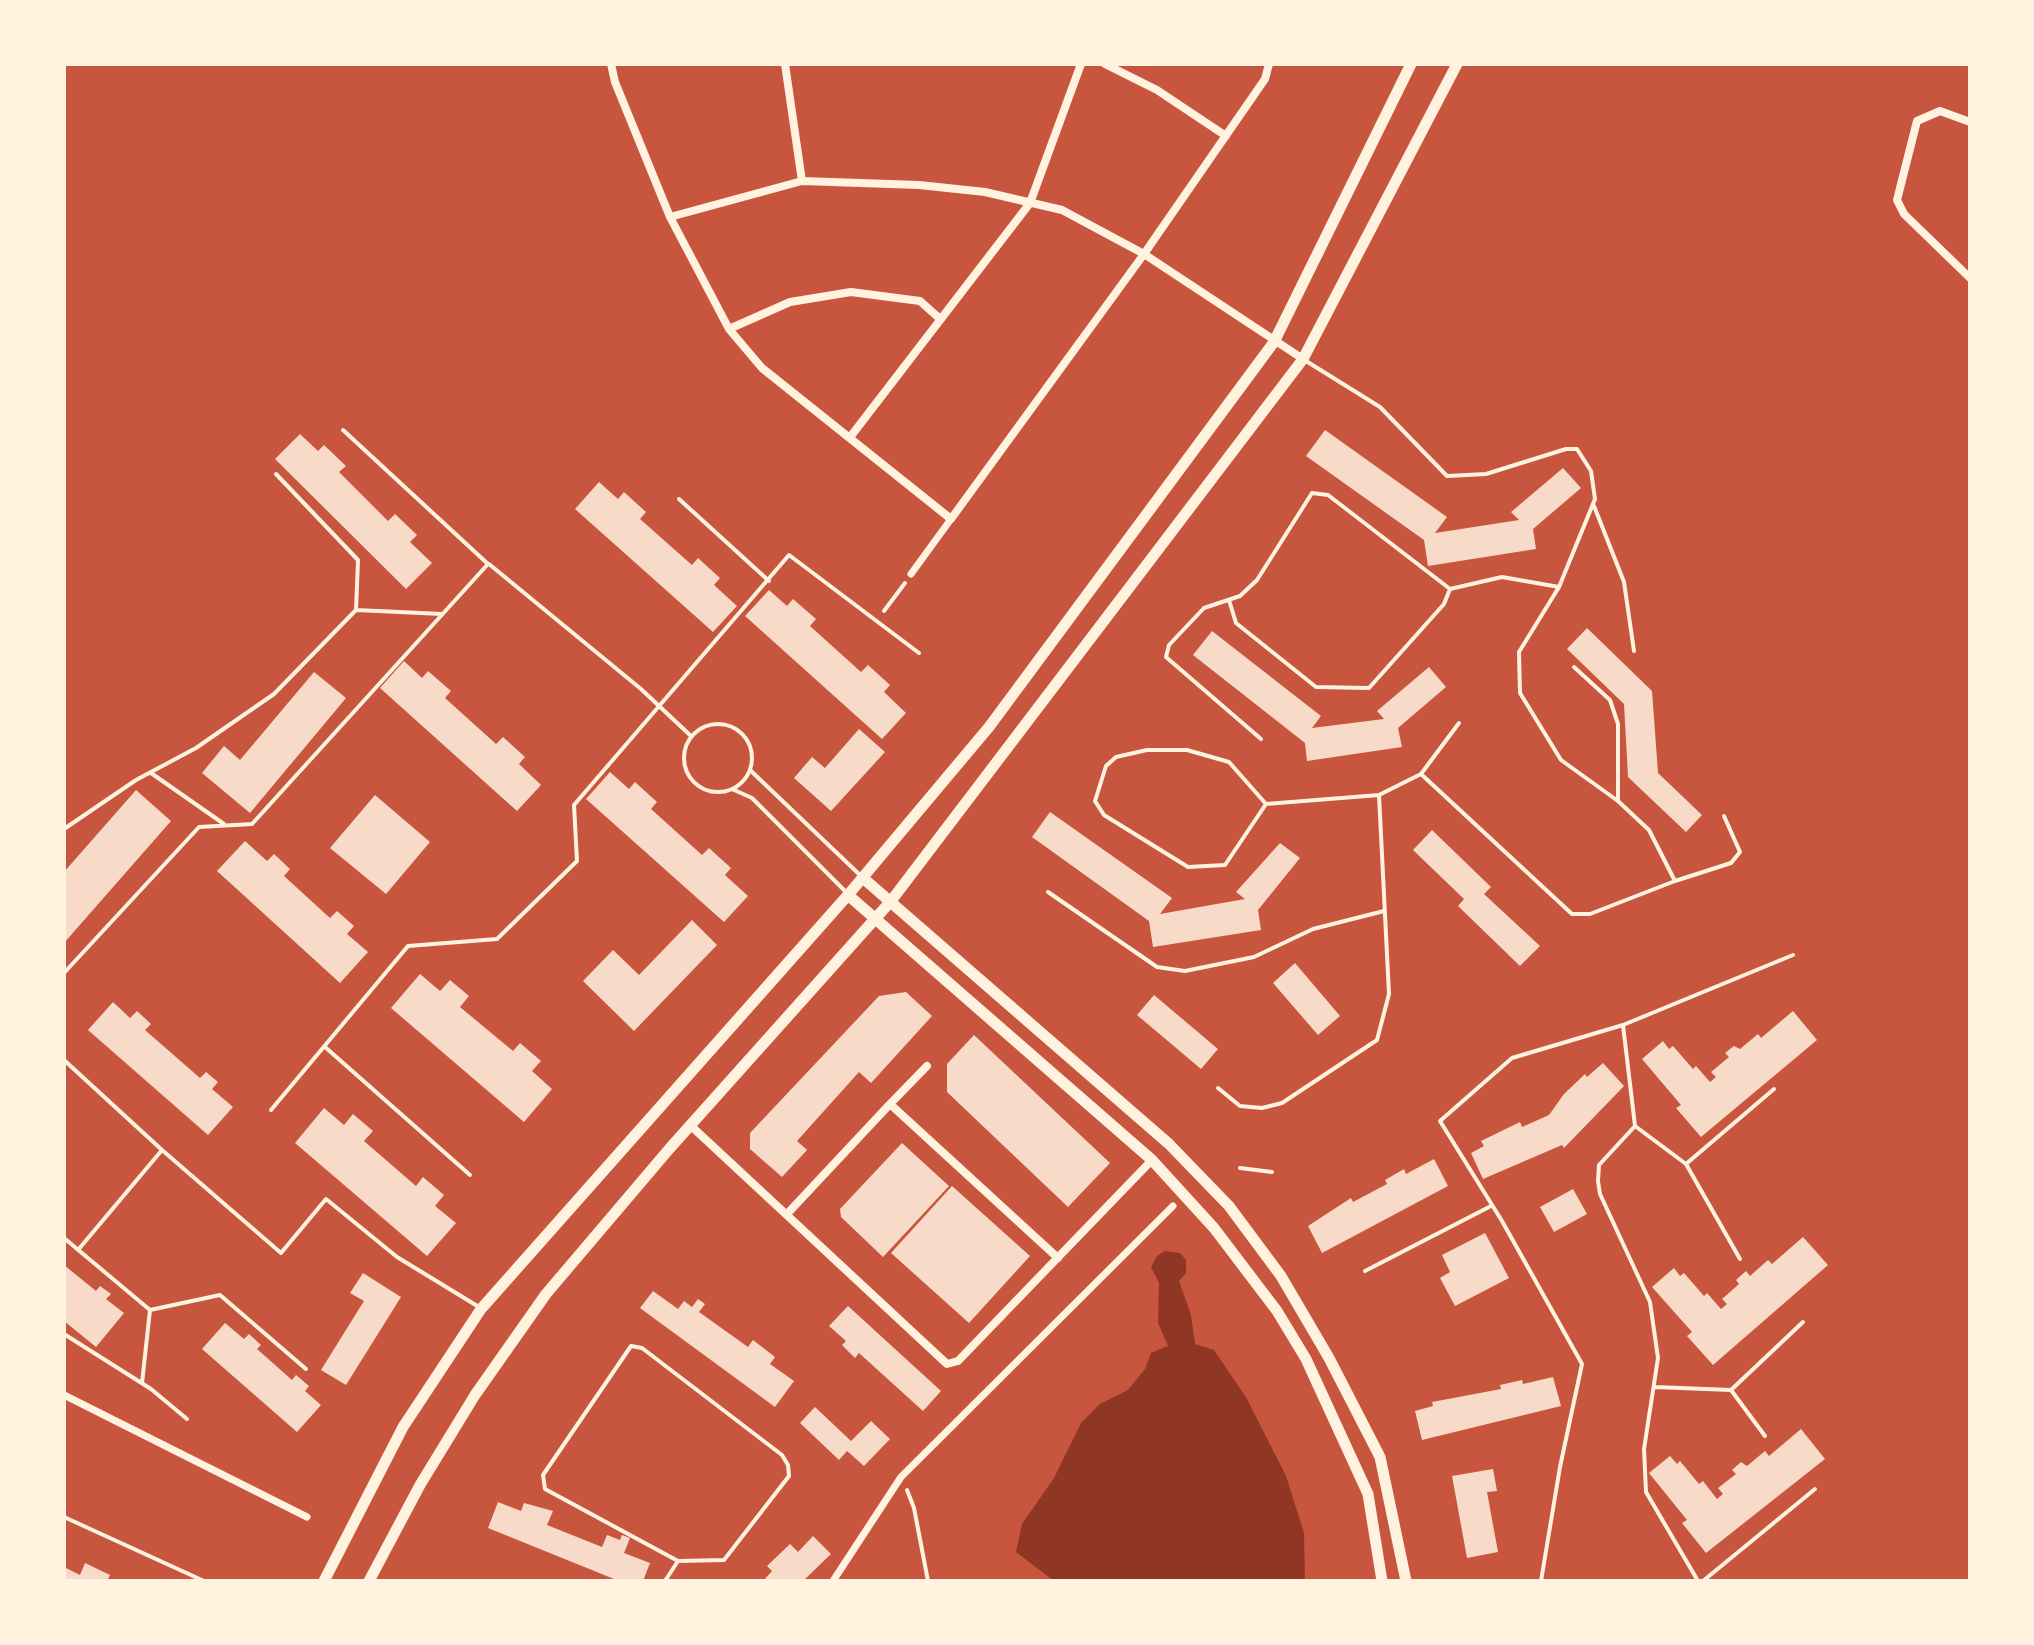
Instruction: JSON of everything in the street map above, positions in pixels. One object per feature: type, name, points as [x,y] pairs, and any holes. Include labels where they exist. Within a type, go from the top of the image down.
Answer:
[{"type":"street","points":[[611,64],[615,82],[670,217],[729,329],[762,368],[851,436],[951,519]]},
{"type":"street","points":[[785,64],[802,181]]},
{"type":"street","points":[[851,436],[1030,203],[1081,64]]},
{"type":"street","points":[[1105,64],[1157,90],[1226,136]]},
{"type":"street","points":[[911,574],[1144,254],[1265,79],[1269,64]]},
{"type":"street","points":[[324,1581],[403,1427],[481,1309],[863,878],[989,727],[1274,342],[1411,64]]},
{"type":"street","points":[[369,1581],[451,1434],[546,1294],[690,1125],[891,901],[1303,359],[1457,64]]},
{"type":"street","points":[[1970,122],[1940,111],[1917,121],[1897,200],[1904,214],[1970,278]]},
{"type":"street","points":[[670,217],[802,181],[919,185],[985,192],[1062,210],[1144,254],[1303,359]]},
{"type":"street","points":[[729,329],[790,302],[851,292],[920,301],[939,318]]},
{"type":"street","points":[[863,878],[1169,1144],[1229,1206],[1281,1276],[1329,1358],[1380,1457],[1406,1581]]},
{"type":"street","points":[[848,895],[1152,1160],[1229,1247],[1277,1311],[1306,1359],[1368,1494],[1382,1581]]},
{"type":"street","points":[[787,1214],[927,1066]]},
{"type":"street","points":[[890,1104],[1058,1258]]},
{"type":"street","points":[[690,1125],[947,1364],[958,1361],[1169,1144]]},
{"type":"street","points":[[833,1581],[901,1477],[1173,1206]]},
{"type":"street","points":[[64,1395],[307,1517]]},
{"type":"lane","points":[[1303,359],[1380,407],[1447,476],[1486,474],[1566,449],[1577,449],[1591,471],[1595,499],[1559,587],[1519,652],[1520,693],[1561,760],[1618,801],[1649,830],[1675,881]]},
{"type":"lane","points":[[343,430],[488,564],[657,704],[691,736]]},
{"type":"lane","points":[[64,829],[196,748],[274,694],[356,610],[358,560],[276,474]]},
{"type":"lane","points":[[1261,739],[1166,657],[1169,645],[1204,608],[1240,596],[1257,580],[1312,493],[1328,495],[1450,589]]},
{"type":"lane","points":[[679,499],[769,581]]},
{"type":"lane","points":[[1593,503],[1624,582],[1634,651]]},
{"type":"lane","points":[[271,1110],[408,946],[497,939],[577,861],[574,805],[657,704],[789,555],[919,653]]},
{"type":"lane","points":[[64,973],[199,827],[252,824],[488,564]]},
{"type":"lane","points":[[1450,589],[1502,577],[1559,587]]},
{"type":"lane","points":[[1229,600],[1236,623],[1316,687],[1369,688],[1444,604],[1450,589]]},
{"type":"lane","points":[[356,610],[442,614]]},
{"type":"lane","points":[[1574,667],[1610,700],[1618,724],[1618,801]]},
{"type":"lane","points":[[1266,804],[1379,795],[1421,774],[1459,723]]},
{"type":"lane","points":[[732,789],[750,770],[752,761],[748,741],[732,727],[710,725],[691,736],[683,758],[690,779],[709,791],[732,789],[752,798],[848,895]]},
{"type":"lane","points":[[1147,750],[1187,750],[1229,762],[1266,804],[1225,865],[1188,867],[1104,815],[1095,801],[1106,766],[1116,757],[1147,750]]},
{"type":"lane","points":[[750,770],[863,878]]},
{"type":"lane","points":[[151,773],[226,826]]},
{"type":"lane","points":[[1421,774],[1572,914],[1590,914],[1731,863],[1740,852],[1724,816]]},
{"type":"lane","points":[[1218,1088],[1240,1106],[1262,1108],[1282,1103],[1377,1040],[1389,994],[1379,795]]},
{"type":"lane","points":[[1048,892],[1157,967],[1185,971],[1254,957],[1313,929],[1384,911]]},
{"type":"lane","points":[[1541,1581],[1582,1364],[1492,1205],[1440,1121],[1512,1058],[1623,1025],[1793,955]]},
{"type":"lane","points":[[1623,1025],[1635,1126],[1686,1164],[1740,1259]]},
{"type":"lane","points":[[324,1046],[470,1175]]},
{"type":"lane","points":[[64,1060],[281,1253],[326,1199],[397,1257],[481,1309]]},
{"type":"lane","points":[[1686,1164],[1774,1089]]},
{"type":"lane","points":[[1635,1126],[1599,1165],[1598,1181],[1600,1194],[1650,1302],[1658,1358],[1644,1449],[1646,1492],[1701,1581],[1815,1489]]},
{"type":"lane","points":[[78,1250],[162,1150]]},
{"type":"lane","points":[[1365,1271],[1492,1205]]},
{"type":"lane","points":[[64,1238],[150,1310]]},
{"type":"lane","points":[[150,1310],[220,1295],[306,1369]]},
{"type":"lane","points":[[142,1383],[150,1310]]},
{"type":"lane","points":[[1655,1387],[1731,1390],[1803,1322]]},
{"type":"lane","points":[[64,1334],[142,1383],[187,1419]]},
{"type":"lane","points":[[631,1346],[642,1348],[782,1455],[788,1465],[789,1476],[724,1560],[678,1561],[545,1489],[543,1481],[543,1475],[631,1346]]},
{"type":"lane","points":[[1731,1390],[1765,1436]]},
{"type":"lane","points":[[64,1517],[204,1581]]},
{"type":"lane","points":[[665,1581],[678,1561]]},
{"type":"path","points":[[877,622],[911,574]]},
{"type":"path","points":[[1240,1168],[1272,1172]]},
{"type":"path","points":[[901,1477],[914,1508],[928,1581]]},
{"type":"shaded area","points":[[1165,1251],[1180,1253],[1186,1260],[1186,1273],[1179,1281],[1191,1315],[1195,1344],[1214,1350],[1247,1399],[1286,1476],[1304,1533],[1305,1581],[1054,1581],[1016,1552],[1022,1524],[1054,1478],[1081,1423],[1100,1404],[1128,1390],[1145,1369],[1151,1353],[1168,1346],[1158,1323],[1159,1283],[1151,1267],[1157,1256]]},
{"type":"building","points":[[1325,430],[1447,517],[1435,533],[1519,520],[1511,512],[1563,468],[1581,488],[1533,529],[1536,549],[1428,566],[1424,540],[1306,456]]},
{"type":"building","points":[[300,434],[318,451],[324,445],[346,466],[339,472],[388,521],[395,514],[417,535],[410,542],[432,563],[406,589],[275,459]]},
{"type":"building","points":[[599,482],[618,499],[624,492],[646,512],[640,519],[692,565],[698,558],[720,578],[714,585],[737,606],[713,632],[575,509]]},
{"type":"building","points":[[769,590],[787,606],[793,599],[816,619],[810,626],[861,672],[868,665],[890,685],[884,692],[906,713],[882,739],[745,616]]},
{"type":"building","points":[[1587,628],[1652,691],[1658,773],[1702,815],[1686,832],[1628,777],[1624,704],[1567,649]]},
{"type":"building","points":[[1212,631],[1321,716],[1312,728],[1384,719],[1377,711],[1429,667],[1446,687],[1398,728],[1402,747],[1307,761],[1305,743],[1193,655]]},
{"type":"building","points":[[404,661],[422,678],[428,671],[451,691],[445,698],[496,744],[503,737],[525,757],[519,764],[541,785],[517,811],[380,688]]},
{"type":"building","points":[[314,672],[346,698],[250,813],[202,773],[224,746],[240,760]]},
{"type":"building","points":[[859,729],[885,752],[831,811],[794,778],[812,757],[825,768]]},
{"type":"building","points":[[610,772],[629,789],[635,782],[657,802],[651,809],[702,855],[709,848],[731,868],[725,875],[748,896],[724,922],[586,799]]},
{"type":"building","points":[[136,790],[171,821],[64,943],[64,872]]},
{"type":"building","points":[[375,795],[430,842],[386,894],[330,848]]},
{"type":"building","points":[[1050,812],[1172,898],[1160,914],[1245,899],[1236,892],[1280,843],[1300,858],[1258,910],[1261,930],[1153,947],[1149,921],[1032,837]]},
{"type":"building","points":[[1432,830],[1491,887],[1484,894],[1540,946],[1520,966],[1458,906],[1464,899],[1413,850]]},
{"type":"building","points":[[245,841],[267,861],[274,854],[290,869],[284,876],[330,918],[337,911],[354,926],[347,934],[368,952],[340,983],[217,871]]},
{"type":"building","points":[[692,920],[717,945],[634,1031],[583,981],[613,950],[639,975]]},
{"type":"building","points":[[1295,963],[1340,1016],[1318,1035],[1273,983]]},
{"type":"building","points":[[420,974],[440,991],[450,980],[469,996],[460,1007],[513,1051],[520,1043],[541,1061],[532,1071],[552,1089],[524,1122],[391,1008]]},
{"type":"building","points":[[906,992],[932,1016],[871,1083],[859,1072],[797,1141],[807,1150],[782,1177],[750,1149],[750,1133],[879,996]]},
{"type":"building","points":[[1154,995],[1218,1049],[1201,1069],[1137,1015]]},
{"type":"building","points":[[113,1002],[130,1018],[137,1011],[151,1024],[145,1030],[200,1078],[206,1072],[218,1082],[212,1089],[233,1107],[208,1135],[88,1030]]},
{"type":"building","points":[[1793,1011],[1817,1040],[1701,1137],[1676,1108],[1681,1105],[1642,1059],[1663,1041],[1669,1049],[1673,1046],[1693,1069],[1696,1066],[1710,1082],[1716,1077],[1711,1072],[1729,1057],[1725,1053],[1734,1046],[1740,1049],[1758,1034],[1761,1038]]},
{"type":"building","points":[[974,1035],[1110,1163],[1068,1207],[947,1092],[947,1064]]},
{"type":"building","points":[[1603,1063],[1624,1086],[1564,1148],[1562,1145],[1483,1179],[1471,1153],[1484,1146],[1481,1141],[1520,1122],[1522,1127],[1549,1115],[1564,1094],[1585,1074],[1587,1077]]},
{"type":"building","points":[[324,1108],[344,1125],[353,1114],[373,1131],[364,1141],[416,1186],[423,1177],[444,1195],[435,1206],[456,1223],[427,1256],[295,1143]]},
{"type":"building","points":[[902,1143],[949,1186],[883,1257],[841,1217],[840,1209]]},
{"type":"building","points":[[1434,1159],[1448,1186],[1322,1253],[1308,1226],[1351,1198],[1353,1202],[1387,1184],[1385,1180],[1404,1169],[1406,1174]]},
{"type":"building","points":[[952,1186],[1030,1256],[969,1323],[891,1253]]},
{"type":"building","points":[[1573,1189],[1587,1214],[1554,1232],[1540,1207]]},
{"type":"building","points":[[1485,1233],[1509,1278],[1455,1306],[1440,1278],[1450,1272],[1442,1255]]},
{"type":"building","points":[[1803,1237],[1828,1265],[1713,1365],[1687,1336],[1692,1332],[1652,1287],[1674,1268],[1680,1276],[1684,1273],[1704,1296],[1707,1293],[1721,1309],[1727,1304],[1722,1299],[1739,1284],[1736,1280],[1746,1271],[1750,1276],[1768,1260],[1772,1264]]},
{"type":"building","points":[[64,1265],[96,1291],[100,1286],[111,1294],[106,1299],[124,1313],[96,1347],[64,1321]]},
{"type":"building","points":[[363,1273],[401,1297],[346,1385],[321,1370],[364,1301],[350,1293]]},
{"type":"building","points":[[653,1291],[678,1309],[684,1301],[692,1307],[698,1299],[705,1304],[699,1312],[748,1347],[753,1340],[775,1357],[770,1364],[794,1381],[775,1407],[640,1308]]},
{"type":"building","points":[[848,1306],[941,1391],[923,1411],[859,1353],[855,1358],[842,1345],[846,1341],[829,1326]]},
{"type":"building","points":[[225,1323],[244,1339],[249,1334],[261,1345],[257,1349],[292,1380],[296,1375],[309,1386],[305,1391],[321,1405],[297,1432],[202,1349]]},
{"type":"building","points":[[1553,1377],[1561,1406],[1422,1440],[1415,1411],[1433,1406],[1432,1402],[1501,1389],[1500,1385],[1522,1380],[1523,1384]]},
{"type":"building","points":[[815,1407],[851,1441],[871,1421],[890,1439],[864,1466],[847,1451],[839,1460],[800,1423]]},
{"type":"building","points":[[1801,1429],[1825,1459],[1706,1553],[1682,1523],[1687,1520],[1649,1473],[1670,1456],[1677,1464],[1680,1461],[1699,1484],[1703,1481],[1717,1499],[1723,1494],[1718,1488],[1736,1474],[1732,1470],[1741,1462],[1747,1466],[1765,1451],[1769,1456]]},
{"type":"building","points":[[1493,1469],[1497,1491],[1487,1492],[1498,1552],[1467,1558],[1452,1476]]},
{"type":"building","points":[[498,1502],[521,1511],[524,1503],[553,1511],[547,1525],[602,1547],[607,1535],[620,1540],[622,1535],[630,1538],[624,1553],[650,1563],[643,1581],[619,1581],[488,1528]]},
{"type":"building","points":[[813,1536],[831,1554],[803,1581],[763,1581],[772,1571],[767,1566],[790,1544],[798,1552]]},
{"type":"building","points":[[85,1563],[110,1575],[107,1581],[64,1581],[64,1567],[80,1575]]}]
